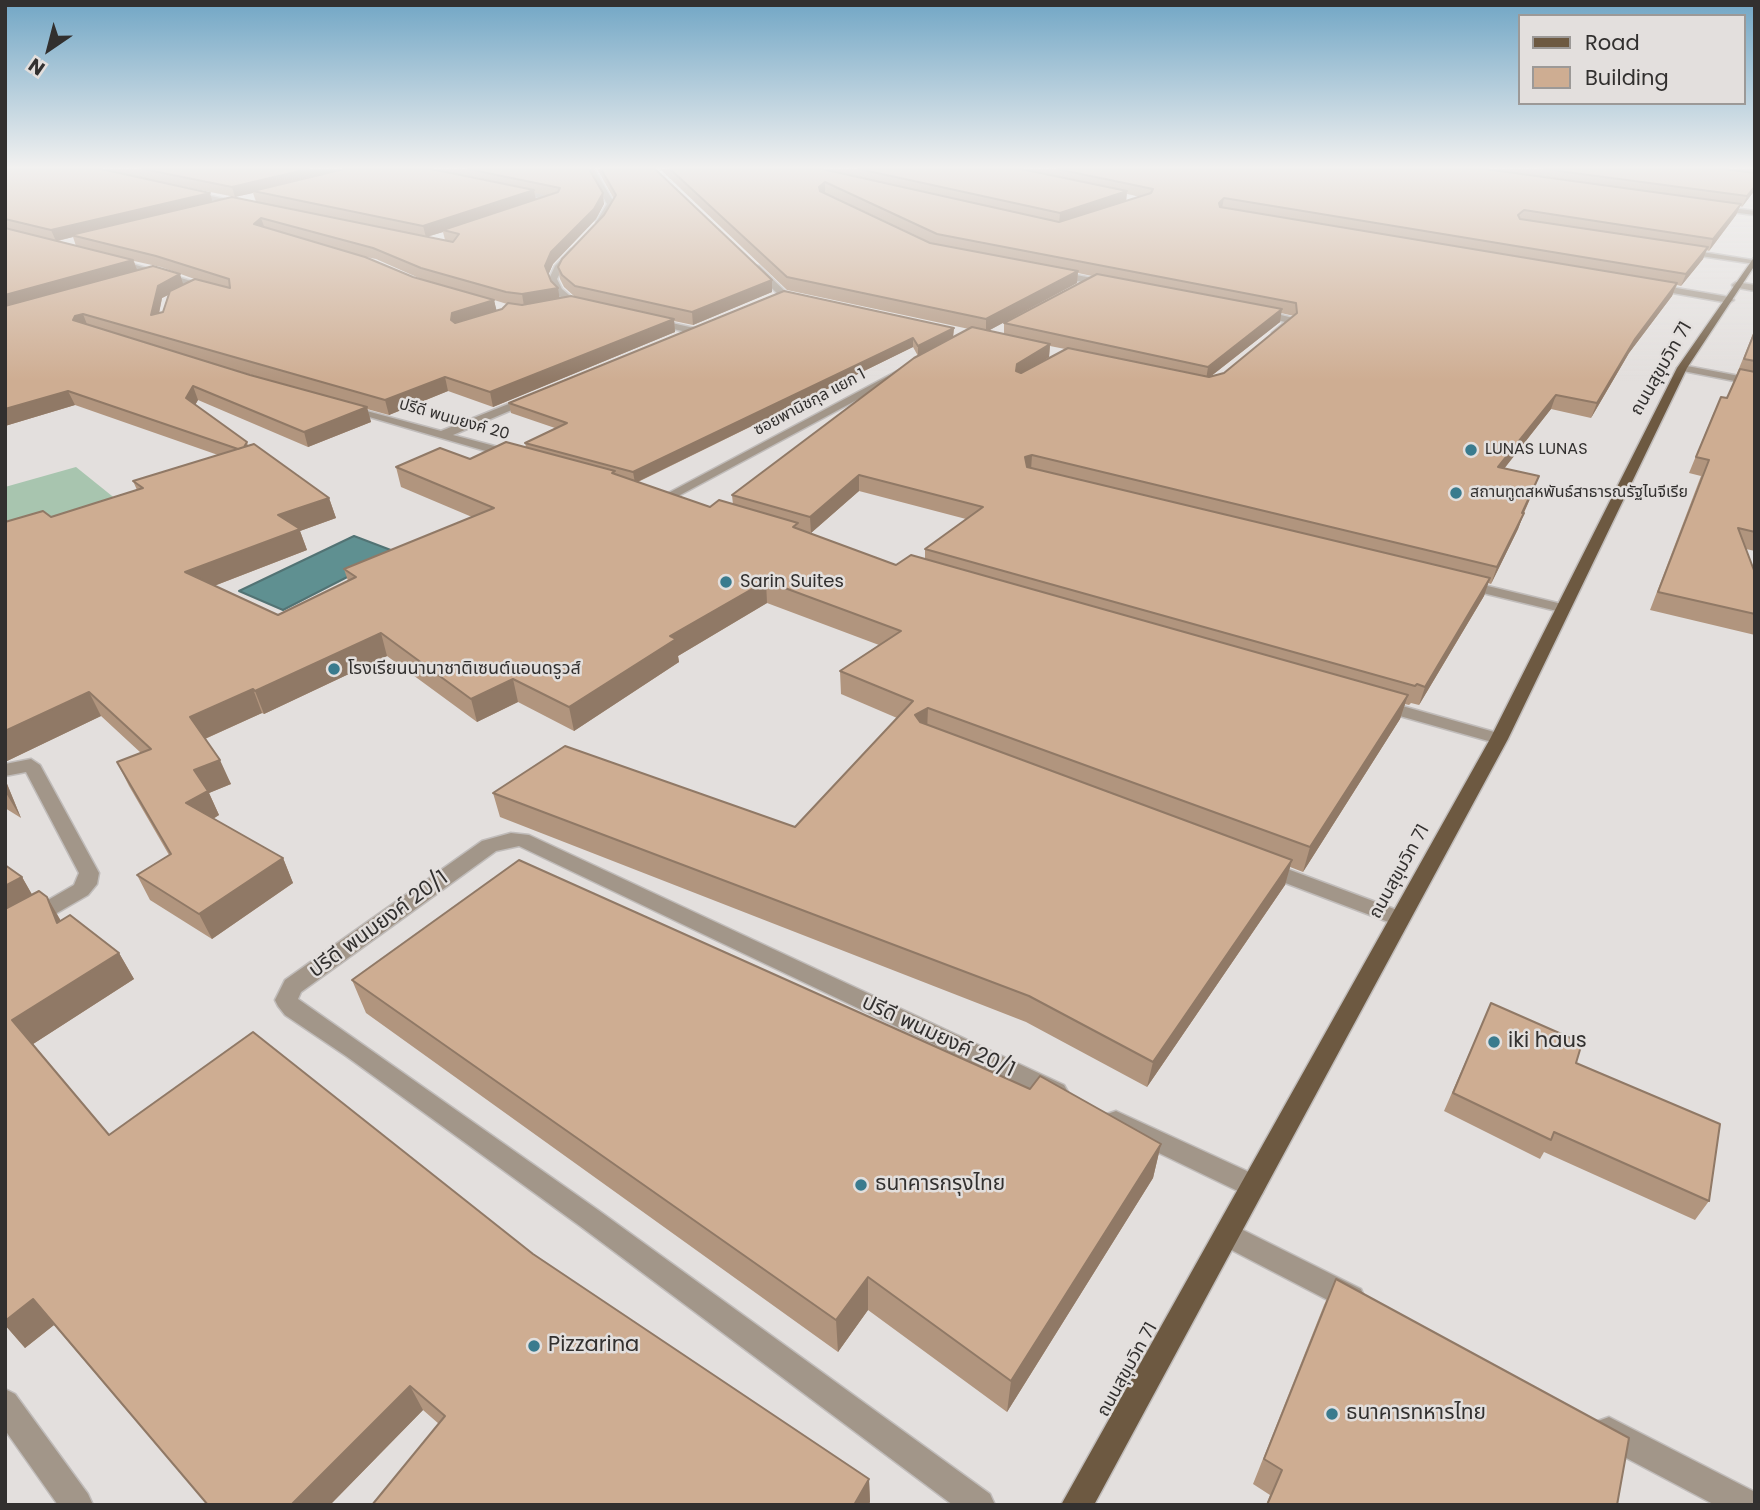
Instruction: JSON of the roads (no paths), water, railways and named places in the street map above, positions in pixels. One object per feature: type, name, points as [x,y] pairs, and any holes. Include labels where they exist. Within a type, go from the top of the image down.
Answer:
[{"type":"main road","name":"ถนนสุขุมวิท 71","points":[[1077,1505],[1499,739],[1561,608],[1682,368],[1740,291],[1754,260]]},
{"type":"street","points":[[579,246],[558,268],[553,279],[568,304],[599,309]]},
{"type":"street","points":[[1670,249],[1754,260]]},
{"type":"street","points":[[745,257],[783,294],[810,300]]},
{"type":"street","points":[[107,259],[158,272],[219,293]]},
{"type":"street","points":[[1041,271],[1119,286]]},
{"type":"street","points":[[131,279],[158,272]]},
{"type":"street","points":[[1082,288],[1093,281]]},
{"type":"street","points":[[186,291],[199,286]]},
{"type":"street","points":[[1648,286],[1740,291]]},
{"type":"street","points":[[772,298],[783,294]]},
{"type":"street","points":[[1252,312],[1290,320],[1289,324],[1268,341]]},
{"type":"street","points":[[639,318],[691,330]]},
{"type":"street","points":[[667,340],[703,326]]},
{"type":"street","name":"ซอยพานิชกุล แยก 1","points":[[665,498],[908,368]]},
{"type":"street","points":[[1682,368],[1755,382]]},
{"type":"street","points":[[442,435],[542,393]]},
{"type":"street","name":"ปรีดี พนมยงค์ 20","points":[[338,406],[521,457]]},
{"type":"street","points":[[1455,582],[1561,608]]},
{"type":"street","points":[[1364,700],[1499,739]]},
{"type":"street","points":[[5,770],[31,765],[89,873],[87,884],[81,890],[5,935]]},
{"type":"street","name":"ปรีดี พนมยงค์ 20/1","points":[[979,1505],[567,1202],[354,1049],[293,1009],[286,1000],[293,986],[489,846],[511,839],[522,840],[1253,1186]]},
{"type":"street","points":[[1245,860],[1398,918]]},
{"type":"street","points":[[1227,1234],[1376,1312]]},
{"type":"street","points":[[5,1404],[77,1505]]},
{"type":"street","points":[[1587,1421],[1748,1505]]},
{"type":"water","points":[[354,536],[396,552],[283,610],[239,591]]},
{"type":"place","name":"LUNAS LUNAS","points":[[1471,450]]},
{"type":"place","name":"สถานทูตสหพันธ์สาธารณรัฐไนจีเรีย","points":[[1456,493]]},
{"type":"place","name":"Sarin Suites","points":[[726,582]]},
{"type":"place","name":"โรงเรียนนานาชาติเซนต์แอนดรูวส์","points":[[334,669]]},
{"type":"place","name":"iki haus","points":[[1494,1042]]},
{"type":"place","name":"ธนาคารกรุงไทย","points":[[861,1185]]},
{"type":"place","name":"Pizzarina","points":[[534,1346]]},
{"type":"place","name":"ธนาคารทหารไทย","points":[[1332,1414]]}]
